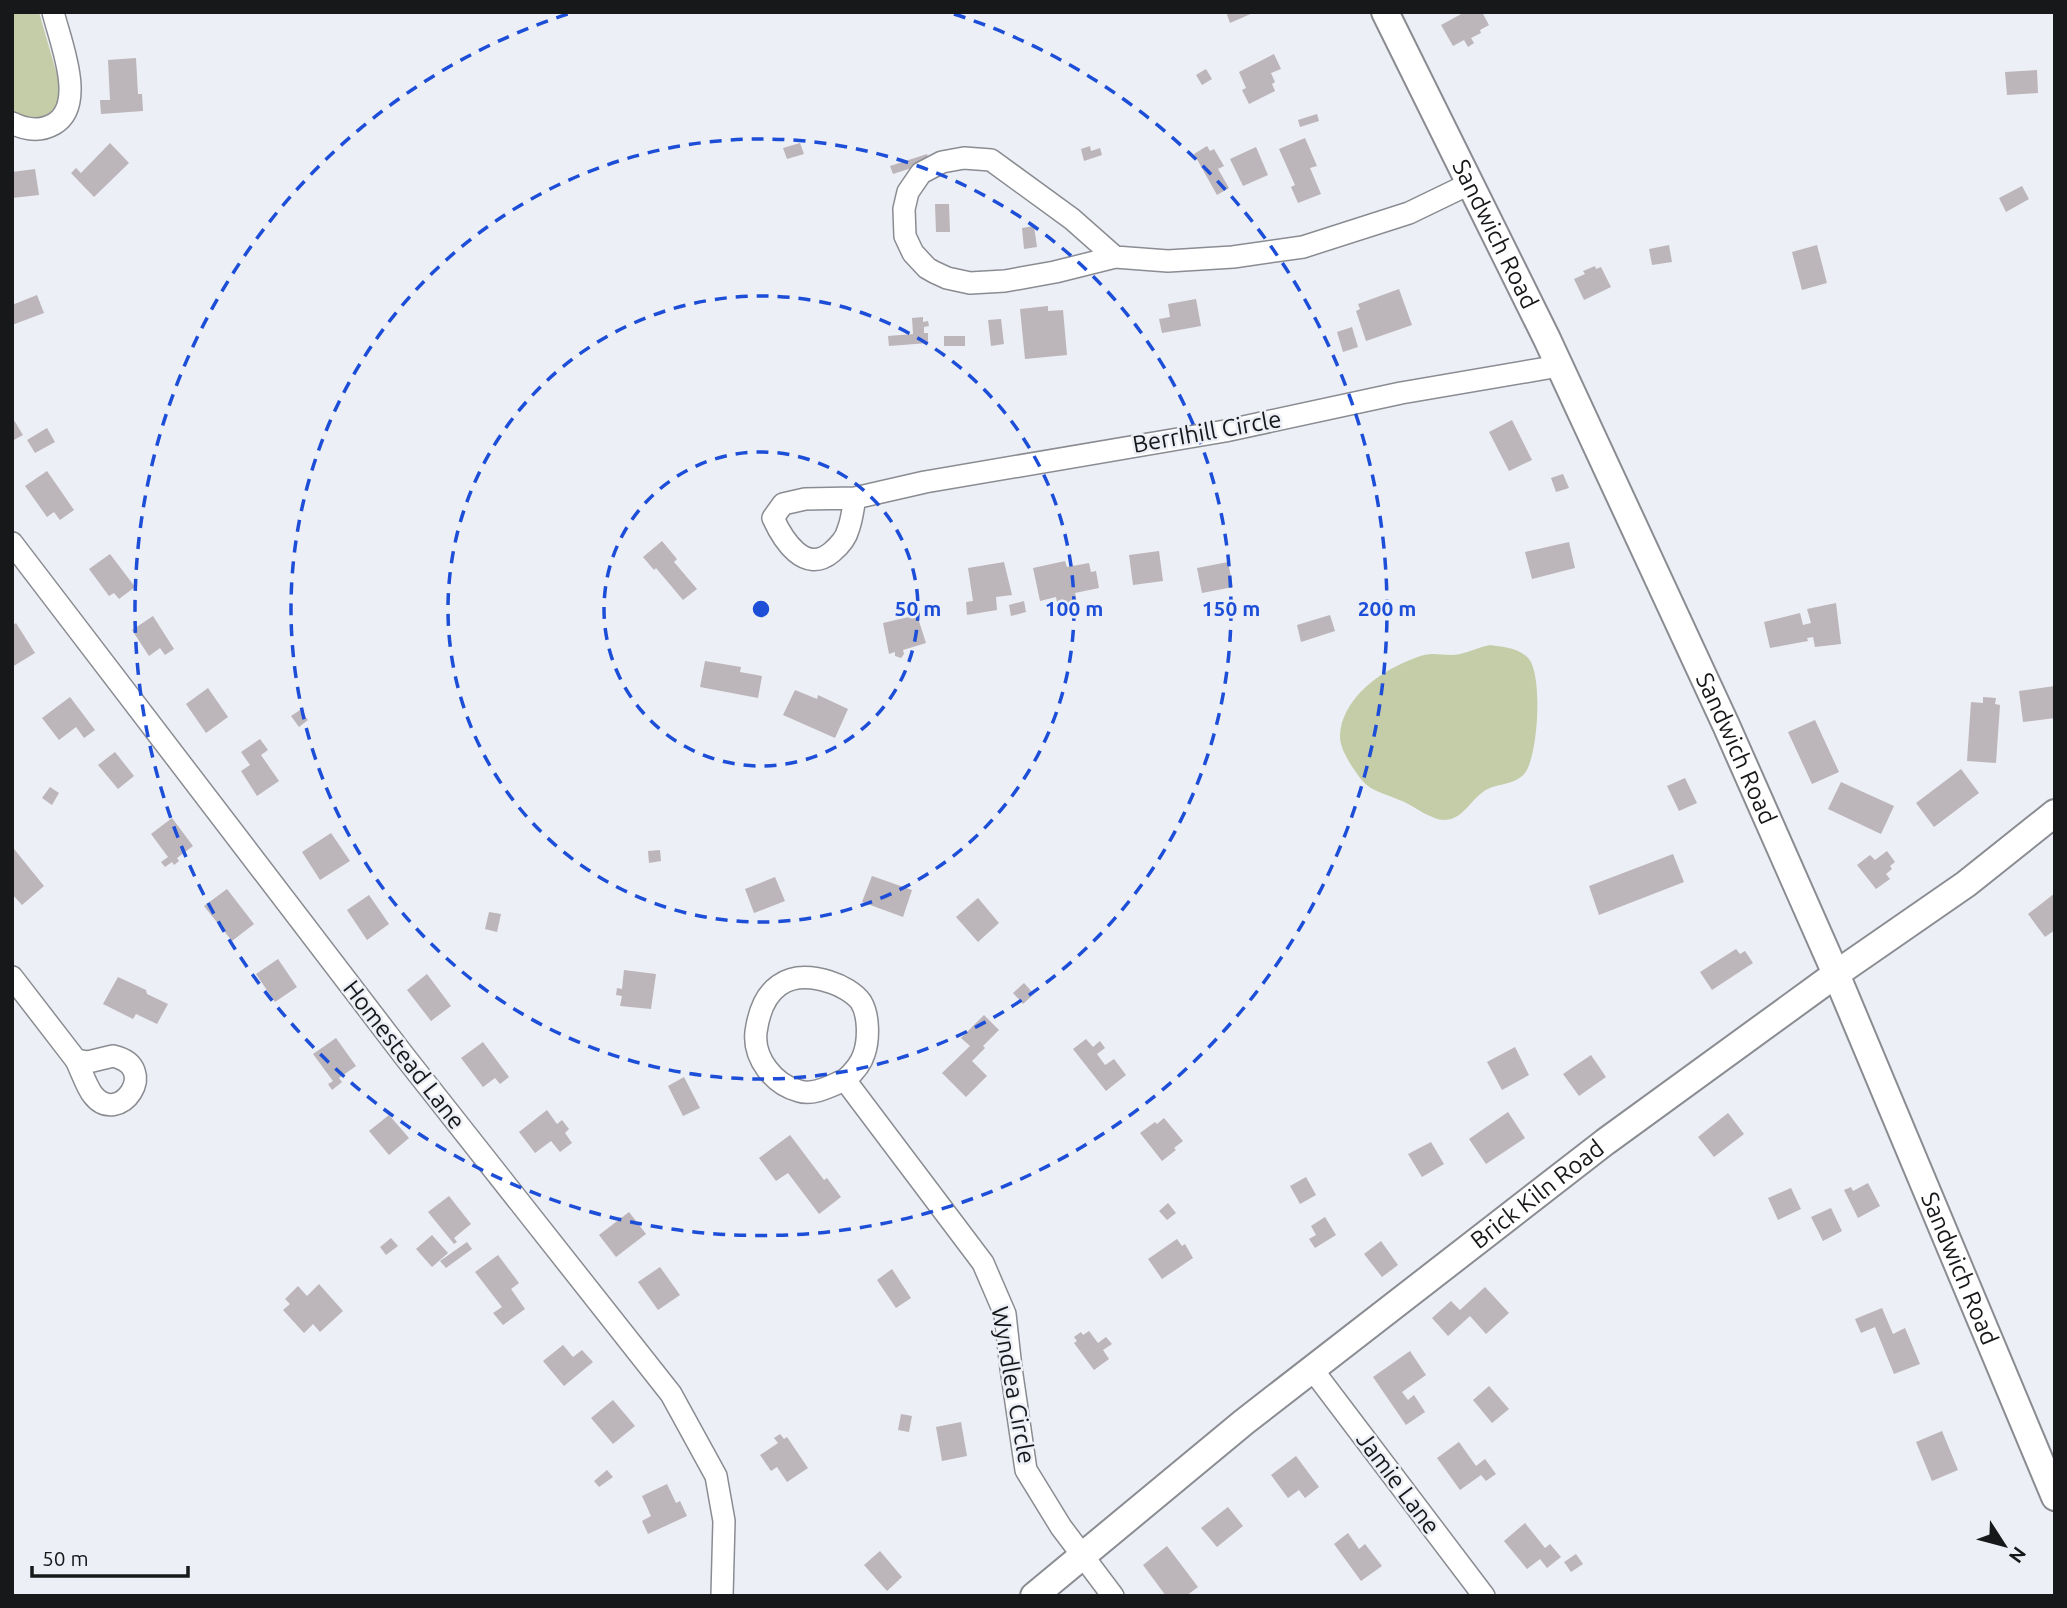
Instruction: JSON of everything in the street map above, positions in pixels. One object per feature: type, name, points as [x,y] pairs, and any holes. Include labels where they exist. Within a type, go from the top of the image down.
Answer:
[{"type":"main road","name":"Sandwich Road","points":[[1385,12],[1559,366],[1726,725],[1836,975],[2055,1497]]},
{"type":"main road","name":"Brick Kiln Road","points":[[1034,1596],[1244,1422],[1605,1142],[1966,884],[2055,813]]},
{"type":"street","points":[[12,123],[30,129],[44,129],[58,122],[68,109],[71,95],[69,78],[53,12]]},
{"type":"street","points":[[1115,257],[1072,219],[990,160],[964,158],[942,162],[921,173],[908,192],[904,209],[905,236],[914,253],[927,268],[947,278],[970,283],[1005,281],[1115,257],[1168,261],[1233,257],[1303,247],[1409,213],[1469,184]]},
{"type":"street","name":"BerrIhill Circle","points":[[855,498],[939,480],[1224,431],[1401,393],[1559,366]]},
{"type":"street","name":"Homestead Lane","points":[[12,543],[405,1057],[671,1394],[716,1476],[724,1521],[722,1596]]},
{"type":"street","points":[[799,977],[821,979],[840,985],[861,1002],[868,1024],[864,1054],[854,1072],[845,1080],[817,1091],[800,1092],[774,1078],[761,1062],[756,1035],[762,1004],[777,985],[799,977]]},
{"type":"street","points":[[12,978],[76,1060]]},
{"type":"street","name":"Wyndlea Circle","points":[[845,1080],[984,1262],[1005,1314],[1026,1471],[1061,1527],[1083,1555]]},
{"type":"street","name":"Jamie Lane","points":[[1312,1370],[1483,1596]]},
{"type":"street","points":[[1083,1555],[1113,1596]]},
{"type":"green space","points":[[12,12],[39,12],[60,85],[60,103],[50,113],[38,118],[25,117],[12,110]]},
{"type":"green space","points":[[1490,645],[1521,652],[1529,659],[1533,668],[1537,698],[1536,734],[1525,773],[1515,780],[1488,789],[1462,813],[1445,820],[1428,815],[1365,784],[1345,755],[1340,736],[1346,712],[1361,691],[1392,668],[1418,657],[1429,654],[1457,655]]},
{"type":"building","points":[[1226,12],[1255,12],[1230,23]]},
{"type":"building","points":[[1465,12],[1482,12],[1489,25],[1471,38],[1474,43],[1468,47],[1464,40],[1453,46],[1441,25]]},
{"type":"building","points":[[1274,54],[1281,69],[1271,73],[1275,91],[1249,104],[1242,90],[1246,88],[1239,72]]},
{"type":"building","points":[[136,58],[138,94],[142,94],[143,111],[101,114],[100,100],[110,100],[108,60]]},
{"type":"building","points":[[1206,69],[1212,79],[1202,85],[1196,75]]},
{"type":"building","points":[[2037,70],[2038,93],[2007,95],[2005,72]]},
{"type":"building","points":[[1317,114],[1319,121],[1300,127],[1298,120]]},
{"type":"building","points":[[1305,138],[1317,166],[1310,168],[1321,194],[1298,203],[1291,187],[1295,185],[1279,149]]},
{"type":"building","points":[[110,143],[129,163],[94,197],[71,173],[76,168],[81,173]]},
{"type":"building","points":[[800,143],[804,154],[787,159],[783,148]]},
{"type":"building","points":[[1090,146],[1091,151],[1100,148],[1102,155],[1084,161],[1081,149]]},
{"type":"building","points":[[1207,146],[1210,151],[1214,149],[1224,166],[1218,169],[1229,188],[1217,195],[1194,154]]},
{"type":"building","points":[[1256,147],[1268,175],[1243,186],[1230,159]]},
{"type":"building","points":[[927,154],[930,162],[893,174],[890,166]]},
{"type":"building","points":[[35,169],[39,195],[12,198],[12,172]]},
{"type":"building","points":[[2022,186],[2029,199],[2006,212],[1999,198]]},
{"type":"building","points":[[935,204],[949,204],[950,232],[936,232]]},
{"type":"building","points":[[1034,226],[1037,247],[1024,249],[1022,228]]},
{"type":"building","points":[[1669,245],[1672,262],[1652,265],[1649,249]]},
{"type":"building","points":[[1817,245],[1827,283],[1802,290],[1792,252]]},
{"type":"building","points":[[1595,266],[1596,269],[1601,267],[1611,287],[1584,300],[1574,279]]},
{"type":"building","points":[[1399,289],[1412,325],[1366,341],[1356,311],[1360,309],[1358,304]]},
{"type":"building","points":[[37,295],[44,313],[12,325],[12,305]]},
{"type":"building","points":[[1196,299],[1201,326],[1162,333],[1159,319],[1170,317],[1168,304]]},
{"type":"building","points":[[1048,306],[1048,311],[1063,310],[1067,355],[1025,359],[1020,309]]},
{"type":"building","points":[[923,317],[923,322],[928,321],[929,326],[924,327],[924,333],[928,333],[928,343],[889,346],[888,336],[913,334],[912,318]]},
{"type":"building","points":[[1001,319],[1004,344],[991,346],[988,320]]},
{"type":"building","points":[[1352,327],[1358,347],[1343,352],[1337,332]]},
{"type":"building","points":[[944,336],[965,336],[965,346],[944,346]]},
{"type":"building","points":[[12,417],[23,435],[12,441]]},
{"type":"building","points":[[1512,420],[1532,460],[1509,471],[1489,432]]},
{"type":"building","points":[[47,428],[55,442],[35,453],[27,440]]},
{"type":"building","points":[[47,471],[74,510],[60,520],[54,512],[47,517],[25,486]]},
{"type":"building","points":[[1563,474],[1569,488],[1556,492],[1551,478]]},
{"type":"building","points":[[662,541],[677,559],[674,562],[697,589],[683,600],[643,557]]},
{"type":"building","points":[[1569,542],[1575,568],[1532,579],[1525,552]]},
{"type":"building","points":[[1159,551],[1163,581],[1133,585],[1129,555]]},
{"type":"building","points":[[110,554],[135,587],[119,599],[114,593],[109,596],[89,569]]},
{"type":"building","points":[[1065,561],[1067,567],[1089,563],[1091,572],[1096,571],[1099,588],[1075,593],[1078,609],[1059,613],[1056,597],[1040,601],[1033,568]]},
{"type":"building","points":[[1004,562],[1012,595],[996,597],[997,610],[967,615],[966,602],[973,601],[968,568]]},
{"type":"building","points":[[1228,562],[1233,587],[1202,593],[1197,568]]},
{"type":"building","points":[[1024,601],[1026,612],[1011,616],[1009,605]]},
{"type":"building","points":[[1836,603],[1841,644],[1815,647],[1813,637],[1807,638],[1808,641],[1770,648],[1764,622],[1800,613],[1803,625],[1811,623],[1807,609]]},
{"type":"building","points":[[917,615],[926,643],[903,650],[901,658],[895,656],[895,652],[889,654],[883,623]]},
{"type":"building","points":[[1330,615],[1335,631],[1301,642],[1297,625]]},
{"type":"building","points":[[153,616],[174,649],[165,655],[160,648],[149,656],[132,630]]},
{"type":"building","points":[[16,623],[35,653],[12,667],[12,626]]},
{"type":"building","points":[[705,661],[741,667],[740,672],[762,676],[758,698],[700,687]]},
{"type":"building","points":[[2055,686],[2055,718],[2023,722],[2019,691]]},
{"type":"building","points":[[208,688],[228,717],[206,733],[186,704]]},
{"type":"building","points":[[795,690],[817,699],[818,695],[848,709],[835,738],[783,715]]},
{"type":"building","points":[[70,697],[95,730],[84,738],[76,727],[59,740],[42,718]]},
{"type":"building","points":[[1983,697],[1996,698],[1995,704],[2000,705],[1996,763],[1967,761],[1971,702],[1983,703]]},
{"type":"building","points":[[300,710],[308,720],[299,727],[291,716]]},
{"type":"building","points":[[1815,720],[1839,772],[1812,784],[1788,732]]},
{"type":"building","points":[[260,739],[268,750],[261,755],[279,781],[257,796],[241,771],[250,765],[241,752]]},
{"type":"building","points":[[115,752],[134,776],[118,789],[98,765]]},
{"type":"building","points":[[1961,769],[1979,793],[1934,827],[1916,803]]},
{"type":"building","points":[[1685,778],[1697,803],[1679,811],[1667,786]]},
{"type":"building","points":[[1841,782],[1894,806],[1881,834],[1828,809]]},
{"type":"building","points":[[50,787],[59,793],[52,805],[42,798]]},
{"type":"building","points":[[172,818],[193,846],[177,858],[179,861],[174,865],[172,862],[165,867],[161,862],[168,857],[151,834]]},
{"type":"building","points":[[331,833],[350,861],[320,880],[302,852]]},
{"type":"building","points":[[14,849],[44,886],[22,905],[12,894]]},
{"type":"building","points":[[660,850],[661,861],[649,863],[648,851]]},
{"type":"building","points":[[1887,851],[1895,862],[1886,874],[1890,879],[1876,889],[1857,865],[1870,855],[1875,860]]},
{"type":"building","points":[[1673,854],[1684,882],[1599,915],[1589,886]]},
{"type":"building","points":[[872,876],[912,890],[903,917],[862,902]]},
{"type":"building","points":[[775,877],[785,901],[754,913],[745,889]]},
{"type":"building","points":[[227,889],[254,924],[232,941],[204,906]]},
{"type":"building","points":[[2055,893],[2055,930],[2045,937],[2028,914]]},
{"type":"building","points":[[369,895],[389,924],[367,940],[347,910]]},
{"type":"building","points":[[978,898],[999,923],[978,942],[956,917]]},
{"type":"building","points":[[489,912],[501,914],[497,932],[485,929]]},
{"type":"building","points":[[1736,949],[1740,954],[1745,951],[1753,963],[1712,990],[1700,972]]},
{"type":"building","points":[[278,959],[297,987],[275,1002],[256,974]]},
{"type":"building","points":[[624,970],[656,974],[651,1009],[620,1006],[622,996],[616,995],[617,988],[622,989]]},
{"type":"building","points":[[427,974],[451,1006],[431,1021],[407,990]]},
{"type":"building","points":[[118,977],[168,1004],[157,1024],[136,1014],[133,1019],[103,1004]]},
{"type":"building","points":[[1024,983],[1034,994],[1023,1004],[1013,993]]},
{"type":"building","points":[[984,1015],[999,1030],[972,1061],[987,1076],[966,1097],[942,1073],[970,1046],[961,1038]]},
{"type":"building","points":[[336,1038],[356,1066],[339,1078],[342,1082],[332,1090],[328,1084],[333,1081],[313,1054]]},
{"type":"building","points":[[1086,1039],[1093,1047],[1100,1041],[1105,1048],[1097,1054],[1105,1065],[1114,1059],[1126,1075],[1106,1091],[1073,1049]]},
{"type":"building","points":[[483,1042],[509,1077],[500,1084],[495,1078],[483,1087],[461,1058]]},
{"type":"building","points":[[1515,1047],[1529,1075],[1502,1090],[1487,1062]]},
{"type":"building","points":[[1591,1055],[1606,1077],[1579,1096],[1563,1074]]},
{"type":"building","points":[[684,1077],[700,1108],[683,1116],[668,1086]]},
{"type":"building","points":[[547,1110],[557,1124],[562,1120],[569,1129],[565,1133],[572,1143],[560,1152],[551,1141],[535,1153],[519,1132]]},
{"type":"building","points":[[1508,1112],[1525,1138],[1486,1164],[1469,1139]]},
{"type":"building","points":[[1728,1113],[1744,1134],[1714,1157],[1698,1137]]},
{"type":"building","points":[[389,1115],[409,1138],[389,1155],[369,1131]]},
{"type":"building","points":[[1164,1118],[1183,1141],[1162,1161],[1140,1133]]},
{"type":"building","points":[[790,1135],[824,1180],[827,1178],[841,1197],[819,1214],[788,1173],[776,1181],[759,1158]]},
{"type":"building","points":[[1431,1142],[1444,1164],[1422,1177],[1408,1154]]},
{"type":"building","points":[[1306,1177],[1316,1195],[1300,1204],[1290,1186]]},
{"type":"building","points":[[1868,1183],[1880,1206],[1858,1218],[1844,1190],[1851,1187],[1853,1191]]},
{"type":"building","points":[[1791,1188],[1801,1209],[1778,1220],[1768,1198]]},
{"type":"building","points":[[449,1196],[471,1224],[454,1238],[457,1242],[454,1244],[428,1212]]},
{"type":"building","points":[[1168,1203],[1176,1213],[1167,1220],[1159,1211]]},
{"type":"building","points":[[1831,1208],[1842,1231],[1823,1241],[1811,1217]]},
{"type":"building","points":[[629,1212],[646,1234],[616,1257],[599,1235]]},
{"type":"building","points":[[1325,1217],[1336,1235],[1315,1248],[1309,1239],[1316,1235],[1311,1226]]},
{"type":"building","points":[[432,1235],[448,1253],[432,1267],[416,1249]]},
{"type":"building","points":[[391,1238],[398,1246],[386,1255],[380,1247]]},
{"type":"building","points":[[1177,1239],[1182,1246],[1185,1244],[1193,1258],[1162,1279],[1148,1259]]},
{"type":"building","points":[[1381,1241],[1398,1265],[1382,1277],[1364,1254]]},
{"type":"building","points":[[467,1242],[472,1249],[446,1268],[440,1261]]},
{"type":"building","points":[[498,1255],[519,1283],[511,1289],[525,1309],[503,1325],[493,1313],[502,1307],[475,1272]]},
{"type":"building","points":[[660,1267],[680,1295],[658,1310],[638,1282]]},
{"type":"building","points":[[892,1269],[911,1298],[896,1308],[877,1280]]},
{"type":"building","points":[[319,1284],[343,1311],[320,1332],[313,1324],[304,1333],[283,1310],[290,1304],[285,1299],[298,1286],[307,1296]]},
{"type":"building","points":[[1485,1287],[1509,1313],[1486,1334],[1470,1316],[1448,1336],[1432,1318],[1451,1301],[1460,1310]]},
{"type":"building","points":[[1882,1308],[1893,1334],[1905,1328],[1920,1364],[1894,1374],[1875,1327],[1861,1333],[1855,1319]]},
{"type":"building","points":[[1089,1331],[1098,1343],[1106,1337],[1112,1344],[1103,1350],[1109,1359],[1094,1370],[1074,1343],[1077,1341],[1074,1337]]},
{"type":"building","points":[[563,1345],[573,1357],[582,1350],[593,1362],[564,1386],[543,1361]]},
{"type":"building","points":[[1410,1351],[1426,1375],[1402,1392],[1408,1400],[1414,1395],[1425,1412],[1406,1425],[1373,1377]]},
{"type":"building","points":[[1489,1386],[1509,1409],[1492,1423],[1473,1400]]},
{"type":"building","points":[[613,1400],[635,1426],[613,1444],[591,1418]]},
{"type":"building","points":[[901,1414],[912,1416],[909,1432],[898,1430]]},
{"type":"building","points":[[961,1422],[967,1456],[942,1461],[936,1427]]},
{"type":"building","points":[[1942,1431],[1958,1470],[1932,1481],[1916,1442]]},
{"type":"building","points":[[780,1434],[784,1439],[787,1437],[808,1468],[787,1482],[777,1467],[771,1471],[760,1455],[778,1443],[774,1438]]},
{"type":"building","points":[[1459,1442],[1476,1466],[1485,1459],[1496,1474],[1486,1481],[1481,1475],[1460,1490],[1437,1458]]},
{"type":"building","points":[[1296,1456],[1319,1487],[1305,1498],[1299,1490],[1288,1498],[1271,1475]]},
{"type":"building","points":[[607,1470],[613,1477],[599,1487],[594,1481]]},
{"type":"building","points":[[667,1484],[676,1503],[680,1501],[687,1516],[648,1534],[642,1521],[651,1516],[642,1496]]},
{"type":"building","points":[[1228,1507],[1243,1526],[1217,1547],[1201,1528]]},
{"type":"building","points":[[1525,1523],[1545,1548],[1550,1544],[1561,1557],[1547,1568],[1540,1559],[1527,1569],[1504,1541]]},
{"type":"building","points":[[1348,1533],[1359,1549],[1365,1544],[1382,1566],[1361,1581],[1334,1544]]},
{"type":"building","points":[[1167,1546],[1198,1587],[1186,1596],[1166,1596],[1143,1565]]},
{"type":"building","points":[[880,1551],[902,1577],[887,1591],[864,1565]]},
{"type":"building","points":[[1576,1554],[1583,1564],[1571,1572],[1564,1562]]}]
